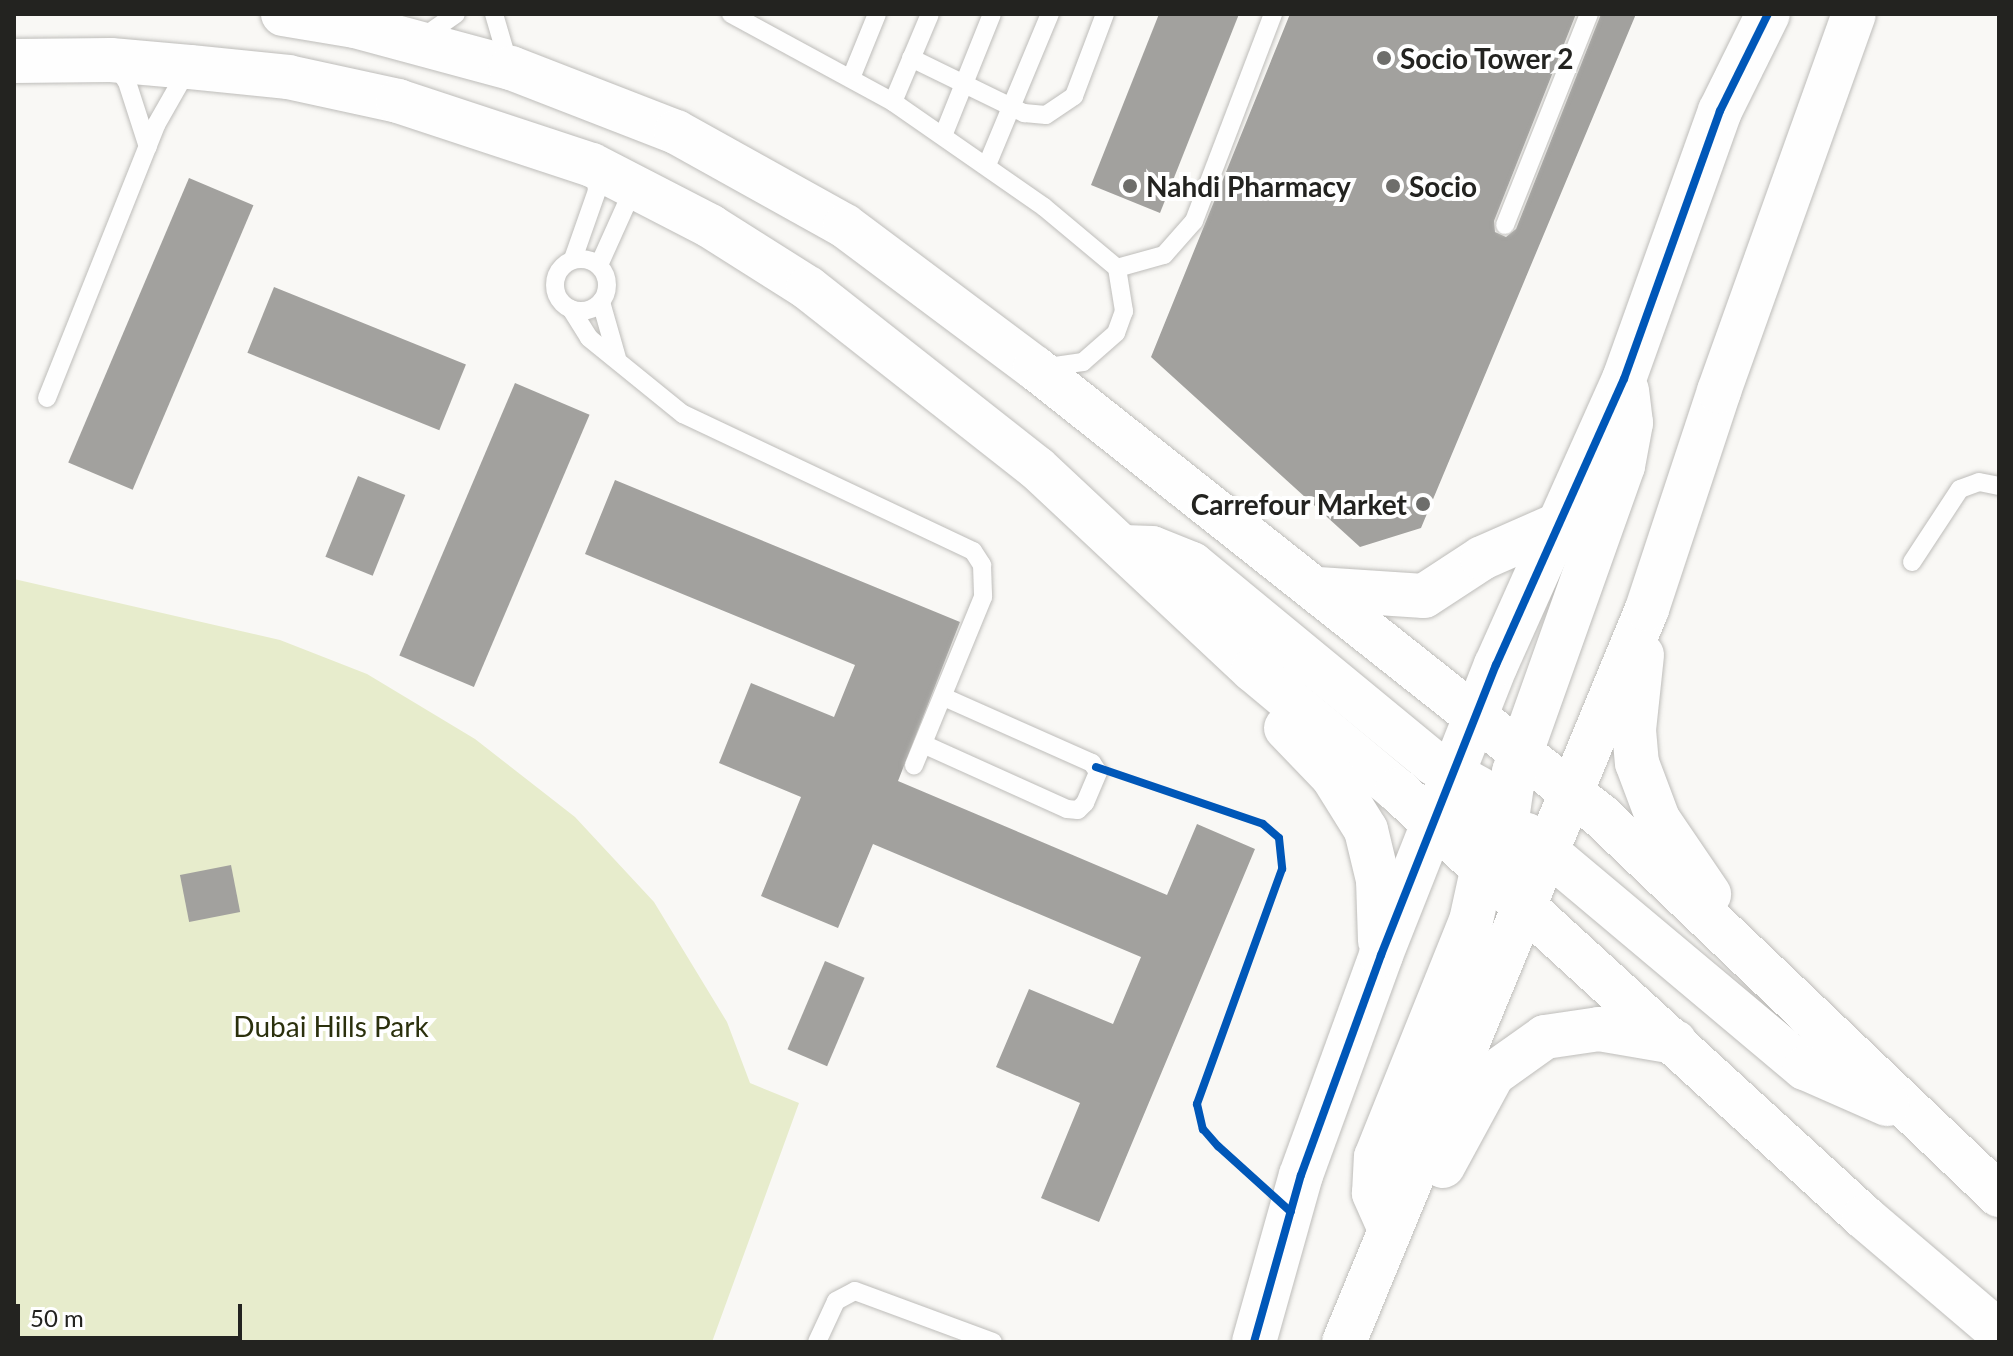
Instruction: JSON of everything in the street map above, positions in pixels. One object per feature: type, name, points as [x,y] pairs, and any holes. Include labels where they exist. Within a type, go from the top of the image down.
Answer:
[{"type":"main road","points":[[283,14],[417,41],[511,68],[676,132],[756,172],[845,226],[1035,368],[1570,790],[1748,952],[1904,1110],[1999,1195]]},
{"type":"main road","points":[[1388,1225],[1374,1193],[1376,1157],[1471,921],[1485,870],[1489,803],[1478,715],[1557,525],[1624,379],[1720,111],[1768,14]]},
{"type":"main road","points":[[1344,1342],[1388,1225],[1647,609],[1739,331],[1854,14]]},
{"type":"main road","points":[[14,61],[111,60],[288,77],[398,101],[592,165],[710,226],[808,288],[946,394],[1124,547],[1253,670],[1435,824],[1864,1217],[1999,1332]]},
{"type":"main road","points":[[1489,803],[1521,751],[1623,466],[1631,423],[1624,379]]},
{"type":"main road","points":[[1316,589],[1424,596],[1482,558],[1557,525]]},
{"type":"main road","points":[[1124,547],[1152,548],[1192,564],[1547,847],[1805,1068],[1837,1086],[1904,1110]]},
{"type":"main road","points":[[1647,609],[1634,730],[1645,791],[1658,819],[1748,952]]},
{"type":"main road","points":[[1253,670],[1283,724],[1333,777],[1366,830],[1378,880],[1381,955]]},
{"type":"main road","points":[[1254,1342],[1301,1175],[1381,955],[1435,824],[1489,803],[1570,790]]},
{"type":"main road","points":[[1489,803],[1523,904]]},
{"type":"main road","points":[[1388,1225],[1427,1193],[1476,1098],[1515,1053],[1569,1030],[1599,1029],[1675,1042]]},
{"type":"lane","points":[[417,41],[456,14]]},
{"type":"lane","points":[[494,14],[511,68]]},
{"type":"lane","points":[[731,14],[893,102],[987,165],[1117,268],[1124,311],[1109,341],[1083,362],[1035,368]]},
{"type":"lane","points":[[851,78],[877,14]]},
{"type":"lane","points":[[893,102],[930,14]]},
{"type":"lane","points":[[943,136],[992,14]]},
{"type":"lane","points":[[987,165],[1050,14]]},
{"type":"lane","points":[[911,58],[1013,108],[1046,115],[1066,105],[1105,14]]},
{"type":"lane","points":[[1117,268],[1164,255],[1194,221],[1273,14]]},
{"type":"lane","points":[[1505,225],[1589,14]]},
{"type":"lane","points":[[111,60],[127,82],[148,147]]},
{"type":"lane","points":[[47,398],[148,147],[190,67]]},
{"type":"lane","points":[[592,165],[597,191],[573,259],[559,270],[555,288],[589,338],[683,414],[973,551],[982,565],[983,597],[914,765]]},
{"type":"lane","points":[[571,309],[587,311],[601,302],[607,287],[599,265],[634,187]]},
{"type":"lane","points":[[573,259],[599,265]]},
{"type":"lane","points":[[601,302],[617,358]]},
{"type":"lane","points":[[1912,562],[1960,489],[1979,482],[1999,486]]},
{"type":"lane","points":[[923,744],[1067,809],[1078,810],[1085,803],[1098,772],[1092,763],[944,697]]},
{"type":"lane","points":[[817,1342],[836,1301],[855,1291],[993,1342]]},
{"type":"green space","name":"Dubai Hills Park","points":[[14,579],[280,640],[367,674],[475,739],[575,817],[654,902],[727,1022],[750,1083],[799,1103],[712,1342],[14,1342]]},
{"type":"building","points":[[1159,14],[1239,14],[1160,213],[1091,185]]},
{"type":"building","name":"Socio","points":[[1290,14],[1576,14],[1494,221],[1495,232],[1506,237],[1516,229],[1601,14],[1636,14],[1421,528],[1360,547],[1151,357]]},
{"type":"building","points":[[189,178],[253,205],[133,490],[68,462]]},
{"type":"building","points":[[274,287],[466,365],[439,430],[247,353]]},
{"type":"building","points":[[515,383],[590,415],[474,687],[399,655]]},
{"type":"building","points":[[358,476],[405,495],[373,576],[325,557]]},
{"type":"building","points":[[615,480],[960,622],[898,781],[1167,895],[1197,824],[1255,849],[1099,1222],[1041,1198],[1080,1103],[996,1067],[1029,989],[1113,1024],[1141,957],[873,844],[838,928],[761,896],[801,797],[719,763],[751,683],[834,717],[855,665],[585,554]]},
{"type":"building","points":[[231,865],[240,912],[189,922],[180,875]]},
{"type":"building","points":[[825,961],[865,978],[827,1066],[787,1049]]},
{"type":"cycle path","points":[[1254,1342],[1301,1175],[1381,955],[1496,665],[1624,379],[1720,111],[1768,14]]},
{"type":"cycle path","points":[[1096,767],[1263,824],[1279,838],[1282,869],[1197,1104],[1203,1129],[1291,1212]]},
{"type":"place","name":"Socio Tower 2","points":[[1384,58]]},
{"type":"place","name":"Nahdi Pharmacy","points":[[1130,186]]},
{"type":"place","name":"Socio","points":[[1393,186]]},
{"type":"place","name":"Carrefour Market","points":[[1423,504]]}]
